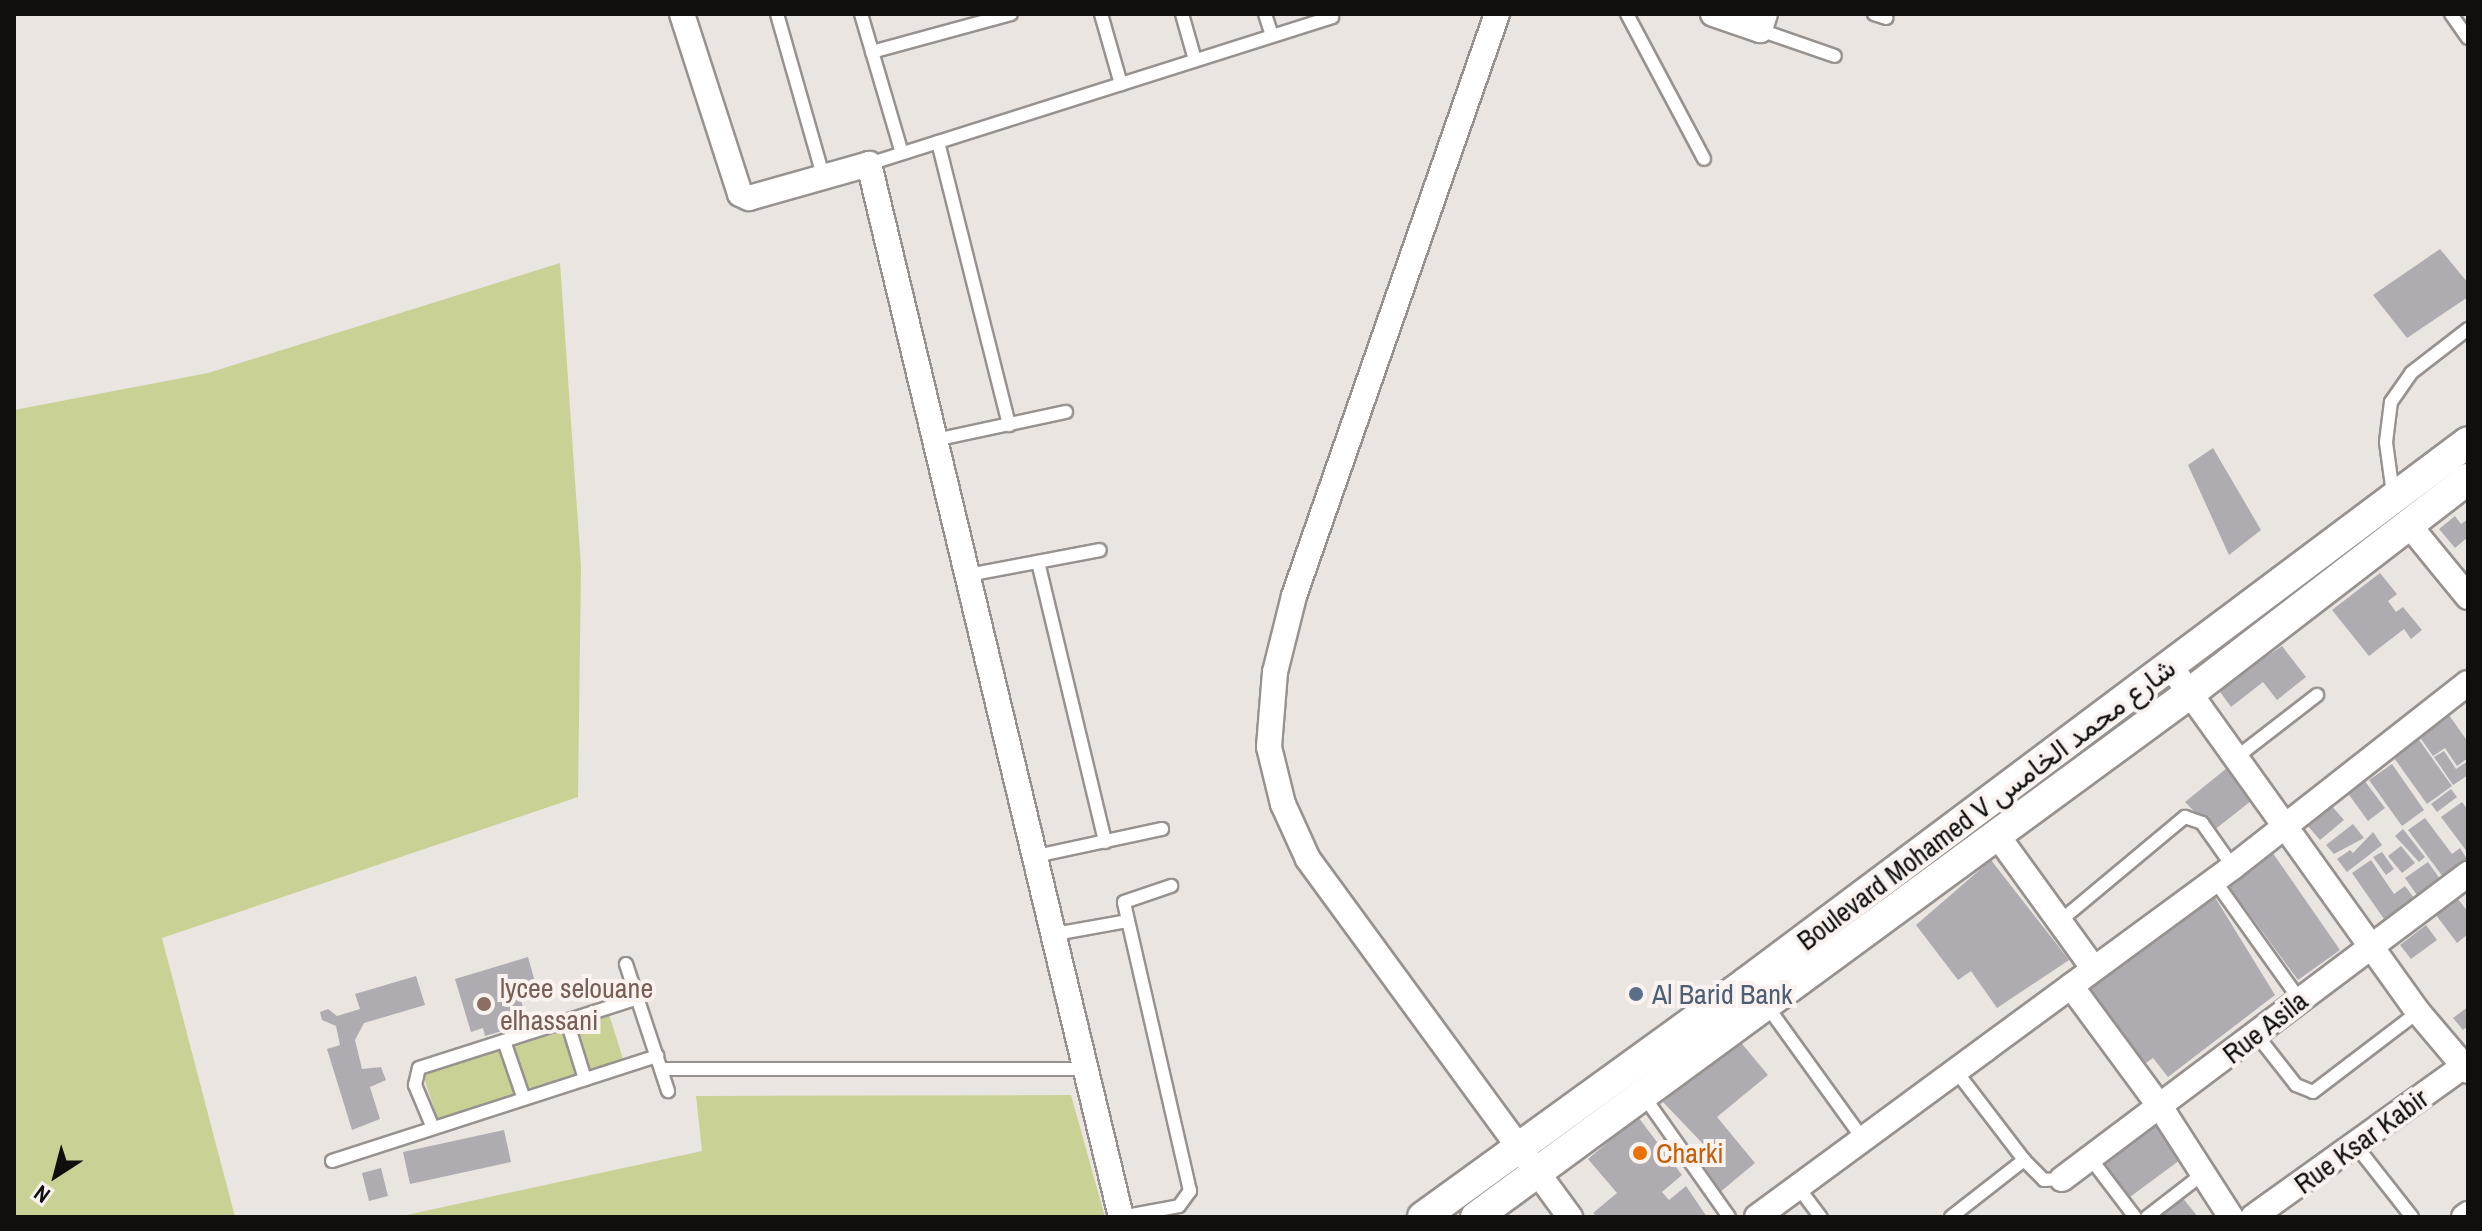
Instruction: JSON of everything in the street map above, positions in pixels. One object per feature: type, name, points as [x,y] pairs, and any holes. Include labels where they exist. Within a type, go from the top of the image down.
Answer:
[{"type":"street","points":[[682,14],[740,194],[749,198],[869,164],[1121,1217]]},
{"type":"street","points":[[1497,14],[1294,596],[1275,672],[1269,747],[1283,804],[1308,859],[1535,1175],[1570,1217]]},
{"type":"street","points":[[1713,14],[1763,22]]},
{"type":"street","name":"Boulevard Mohamed V شارع محمد الخامس","points":[[1423,1217],[2171,667],[2468,442]]},
{"type":"street","name":"Boulevard Mohamed V شارع محمد الخامس","points":[[1476,1217],[2190,693],[2468,479]]},
{"type":"street","points":[[2409,525],[2468,597]]},
{"type":"street","points":[[2171,667],[2238,756],[2418,1012],[2467,1067]]},
{"type":"street","points":[[1757,1217],[2224,874],[2468,683]]},
{"type":"street","points":[[1997,835],[2094,969]]},
{"type":"street","name":"Rue Asila","points":[[2062,1179],[2161,1108],[2468,874]]},
{"type":"street","points":[[2071,986],[2161,1108],[2231,1217]]},
{"type":"street","name":"Rue Ksar Kabir","points":[[2253,1217],[2467,1067]]},
{"type":"lane","points":[[777,14],[823,175]]},
{"type":"lane","points":[[861,14],[902,153]]},
{"type":"lane","points":[[872,52],[1011,14]]},
{"type":"lane","points":[[1101,14],[1121,84]]},
{"type":"lane","points":[[1182,14],[1195,60]]},
{"type":"lane","points":[[1265,14],[1272,36]]},
{"type":"lane","points":[[1627,14],[1704,159]]},
{"type":"lane","points":[[2451,14],[2468,38]]},
{"type":"lane","points":[[869,164],[1332,17]]},
{"type":"lane","points":[[1763,22],[1835,56]]},
{"type":"lane","points":[[938,142],[1009,425]]},
{"type":"lane","points":[[2394,497],[2386,442],[2391,402],[2411,373],[2468,329]]},
{"type":"lane","points":[[935,440],[1066,412]]},
{"type":"lane","points":[[968,575],[1100,550]]},
{"type":"lane","points":[[1038,562],[1105,842]]},
{"type":"lane","points":[[2238,756],[2317,695]]},
{"type":"lane","points":[[2060,921],[2185,817],[2202,823],[2224,874],[2300,1000]]},
{"type":"lane","points":[[1036,856],[1162,829]]},
{"type":"lane","points":[[1121,1217],[1179,1206],[1190,1191],[1124,901],[1171,886]]},
{"type":"lane","points":[[1055,934],[1127,921]]},
{"type":"lane","points":[[626,964],[668,1091]]},
{"type":"lane","points":[[433,1128],[415,1085],[419,1068],[638,998]]},
{"type":"lane","points":[[1767,1006],[1863,1139]]},
{"type":"lane","points":[[2256,1034],[2296,1085],[2313,1092],[2418,1012]]},
{"type":"lane","points":[[567,1021],[585,1079]]},
{"type":"lane","points":[[504,1041],[524,1099]]},
{"type":"lane","points":[[332,1161],[657,1056]]},
{"type":"lane","points":[[662,1069],[1087,1069]]},
{"type":"lane","points":[[1956,1071],[2024,1160],[2044,1180],[2062,1179]]},
{"type":"lane","points":[[1643,1095],[1729,1217]]},
{"type":"lane","points":[[2357,1147],[2412,1217]]},
{"type":"lane","points":[[2091,1159],[2135,1217]]},
{"type":"lane","points":[[1951,1217],[2024,1160]]},
{"type":"lane","points":[[2147,1217],[2204,1173]]},
{"type":"lane","points":[[1798,1187],[1821,1217]]},
{"type":"lane","points":[[1969,1203],[1978,1217]]},
{"type":"green space","points":[[560,263],[581,567],[578,797],[162,938],[235,1217],[14,1217],[14,410],[208,373]]},
{"type":"green space","points":[[609,1014],[623,1059],[588,1070],[574,1025]]},
{"type":"green space","points":[[562,1031],[577,1076],[527,1092],[512,1047]]},
{"type":"green space","points":[[501,1049],[516,1095],[438,1120],[423,1075]]},
{"type":"green space","points":[[1071,1095],[1105,1217],[397,1217],[702,1151],[696,1096]]},
{"type":"building","points":[[2440,249],[2468,283],[2468,297],[2407,338],[2373,295]]},
{"type":"building","points":[[2213,448],[2261,530],[2229,555],[2188,465]]},
{"type":"building","points":[[2455,516],[2461,524],[2468,519],[2468,537],[2455,548],[2439,529]]},
{"type":"building","points":[[2380,573],[2397,594],[2388,601],[2396,612],[2403,607],[2422,630],[2411,639],[2404,629],[2369,656],[2332,610]]},
{"type":"building","points":[[2282,646],[2306,677],[2277,700],[2263,682],[2231,707],[2218,689]]},
{"type":"building","points":[[2449,715],[2468,742],[2468,758],[2457,766],[2445,748],[2433,756],[2419,736]]},
{"type":"building","points":[[2417,737],[2452,786],[2427,804],[2392,755]]},
{"type":"building","points":[[2444,751],[2456,769],[2468,761],[2468,775],[2453,785],[2434,757]]},
{"type":"building","points":[[2392,764],[2424,810],[2402,826],[2369,780]]},
{"type":"building","points":[[2227,768],[2251,801],[2213,831],[2185,802]]},
{"type":"building","points":[[2364,780],[2385,808],[2368,821],[2347,792]]},
{"type":"building","points":[[2451,789],[2457,797],[2437,812],[2431,804]]},
{"type":"building","points":[[2462,802],[2468,810],[2468,853],[2441,817]]},
{"type":"building","points":[[2330,804],[2344,820],[2320,840],[2307,825]]},
{"type":"building","points":[[2425,818],[2452,854],[2460,848],[2467,859],[2443,877],[2408,830]]},
{"type":"building","points":[[2353,824],[2364,838],[2334,854],[2326,845]]},
{"type":"building","points":[[2403,829],[2425,857],[2419,862],[2395,836]]},
{"type":"building","points":[[2373,832],[2382,845],[2347,872],[2337,859],[2350,850],[2353,853]]},
{"type":"building","points":[[2268,846],[2340,950],[2298,980],[2225,881]]},
{"type":"building","points":[[2401,846],[2415,863],[2402,873],[2388,856]]},
{"type":"building","points":[[2382,852],[2394,869],[2386,875],[2373,857]]},
{"type":"building","points":[[1991,860],[2069,960],[1997,1008],[1971,971],[1958,980],[1916,925]]},
{"type":"building","points":[[2371,860],[2394,894],[2405,886],[2414,898],[2384,919],[2352,873]]},
{"type":"building","points":[[2428,862],[2440,879],[2417,895],[2405,878]]},
{"type":"building","points":[[2213,894],[2275,995],[2168,1077],[2153,1058],[2143,1065],[2083,992]]},
{"type":"building","points":[[2458,899],[2468,912],[2468,934],[2457,943],[2436,915]]},
{"type":"building","points":[[2426,925],[2437,940],[2411,959],[2400,945]]},
{"type":"building","points":[[528,957],[536,985],[518,990],[525,1014],[516,1017],[519,1026],[485,1036],[483,1028],[471,1032],[455,979]]},
{"type":"building","points":[[416,976],[425,1005],[364,1023],[355,1040],[362,1069],[381,1067],[386,1080],[370,1087],[380,1119],[352,1130],[327,1049],[340,1045],[336,1026],[322,1020],[320,1012],[328,1009],[337,1016],[360,1009],[355,994]]},
{"type":"building","points":[[2468,1007],[2468,1026],[2463,1030],[2453,1018]]},
{"type":"building","points":[[1738,1039],[1768,1075],[1717,1117],[1755,1163],[1719,1193],[1690,1158],[1705,1146],[1663,1102]]},
{"type":"building","points":[[1638,1117],[1682,1175],[1662,1192],[1669,1200],[1686,1186],[1707,1217],[1597,1217],[1593,1213],[1617,1193],[1588,1159]]},
{"type":"building","points":[[2155,1124],[2180,1160],[2130,1197],[2102,1162]]},
{"type":"building","points":[[504,1130],[511,1162],[410,1184],[403,1152]]},
{"type":"building","points":[[381,1168],[388,1196],[369,1201],[362,1173]]},
{"type":"building","points":[[2182,1197],[2198,1217],[2155,1217]]},
{"type":"place","name":"Al Barid Bank","points":[[1636,994]]},
{"type":"place","name":"lycee selouane elhassani","points":[[484,1004]]},
{"type":"place","name":"Charki","points":[[1640,1153]]}]
